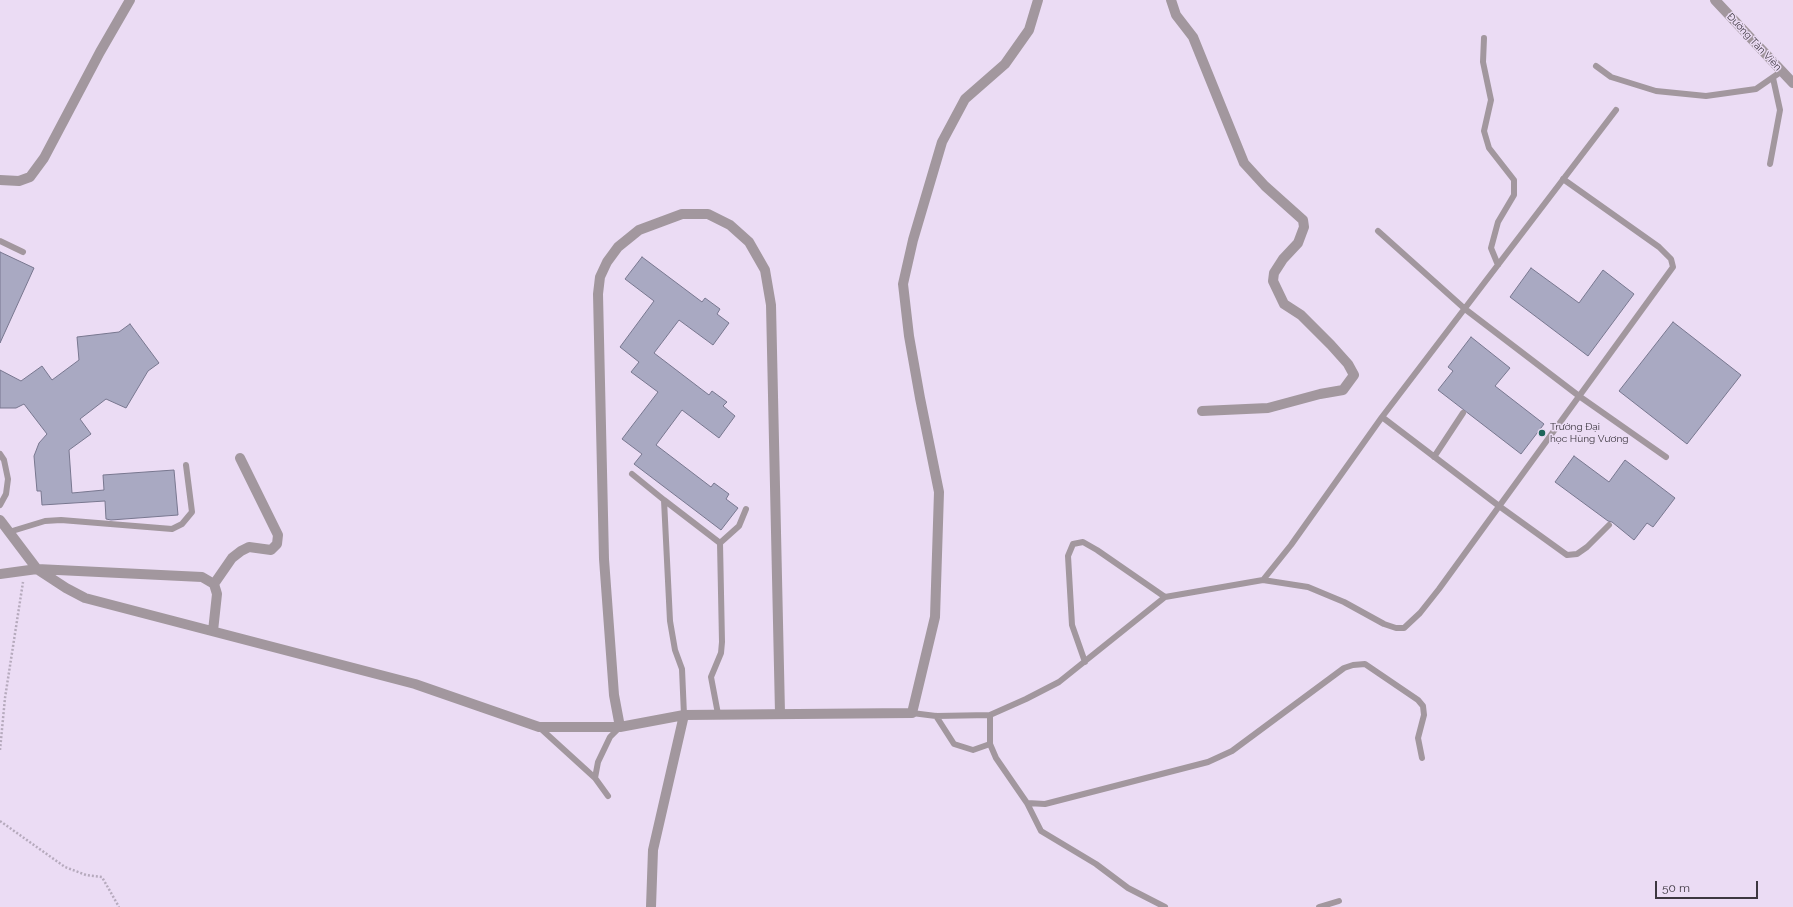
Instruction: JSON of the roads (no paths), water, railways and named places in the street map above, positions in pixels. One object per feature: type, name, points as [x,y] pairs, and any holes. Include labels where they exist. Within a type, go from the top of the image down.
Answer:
[{"type":"street","points":[[0,180],[19,181],[30,177],[44,158],[100,52],[130,0]]},
{"type":"street","points":[[0,520],[37,569],[66,588],[85,598],[415,684],[539,727],[620,727],[684,715],[912,713],[935,618],[939,492],[920,398],[903,284],[912,240],[942,142],[965,99],[1005,64],[1029,30],[1038,0]]},
{"type":"street","points":[[1171,0],[1176,15],[1193,37],[1244,163],[1265,186],[1303,220],[1304,227],[1298,243],[1282,259],[1274,273],[1273,281],[1284,304],[1301,315],[1331,344],[1348,364],[1354,376],[1343,390],[1320,394],[1268,408],[1202,411]]},
{"type":"street","name":"Đường Tản Viên","points":[[1715,0],[1793,83]]},
{"type":"street","points":[[620,727],[614,695],[604,559],[598,294],[600,277],[607,262],[618,247],[638,230],[682,214],[708,214],[730,226],[749,242],[765,270],[771,305],[780,713]]},
{"type":"street","points":[[214,584],[232,558],[241,550],[249,547],[271,550],[277,544],[278,535],[240,458]]},
{"type":"street","points":[[0,574],[37,569],[202,577],[214,584],[217,594],[213,631]]},
{"type":"street","points":[[651,907],[653,850],[684,715]]},
{"type":"lane","points":[[1484,38],[1482,62],[1490,100],[1484,131],[1489,148],[1514,180],[1514,195],[1498,222],[1491,248],[1498,265]]},
{"type":"lane","points":[[1596,66],[1611,77],[1656,91],[1706,96],[1756,89],[1782,72]]},
{"type":"lane","points":[[1770,164],[1780,110],[1772,78]]},
{"type":"lane","points":[[1263,580],[1291,545],[1382,418],[1616,110]]},
{"type":"lane","points":[[912,713],[936,716],[990,715],[1059,682],[1165,597],[1263,580],[1308,587],[1344,602],[1384,624],[1396,628],[1404,628],[1420,613],[1673,267],[1671,259],[1660,247],[1563,179]]},
{"type":"lane","points":[[1378,231],[1465,309],[1579,396],[1666,457]]},
{"type":"lane","points":[[0,241],[22,252]]},
{"type":"lane","points":[[1434,457],[1463,413]]},
{"type":"lane","points":[[1382,418],[1567,555],[1577,554],[1587,547],[1609,525]]},
{"type":"lane","points":[[0,454],[4,460],[8,479],[6,494],[0,505]]},
{"type":"lane","points":[[9,532],[45,521],[62,520],[172,529],[182,524],[192,512],[186,465]]},
{"type":"lane","points":[[632,474],[720,543]]},
{"type":"lane","points":[[664,500],[670,621],[675,650],[682,669],[684,715]]},
{"type":"lane","points":[[718,714],[711,677],[721,653],[722,642],[720,543],[739,526],[746,508]]},
{"type":"lane","points":[[1085,662],[1072,625],[1068,556],[1073,544],[1083,542],[1097,550],[1165,597]]},
{"type":"lane","points":[[1027,803],[1045,804],[1208,762],[1232,751],[1344,668],[1353,665],[1365,664],[1418,700],[1424,706],[1424,715],[1418,738],[1422,758]]},
{"type":"lane","points":[[990,715],[990,744],[996,758],[1027,803],[1041,832],[1096,864],[1128,888],[1165,907]]},
{"type":"lane","points":[[936,716],[954,744],[973,750],[990,744]]},
{"type":"lane","points":[[539,727],[595,778],[608,796]]},
{"type":"lane","points":[[595,778],[598,762],[610,737],[620,727]]},
{"type":"lane","points":[[1319,907],[1339,901]]},
{"type":"place","name":"Trường Đại học Hùng Vương","points":[[1542,433]]}]
